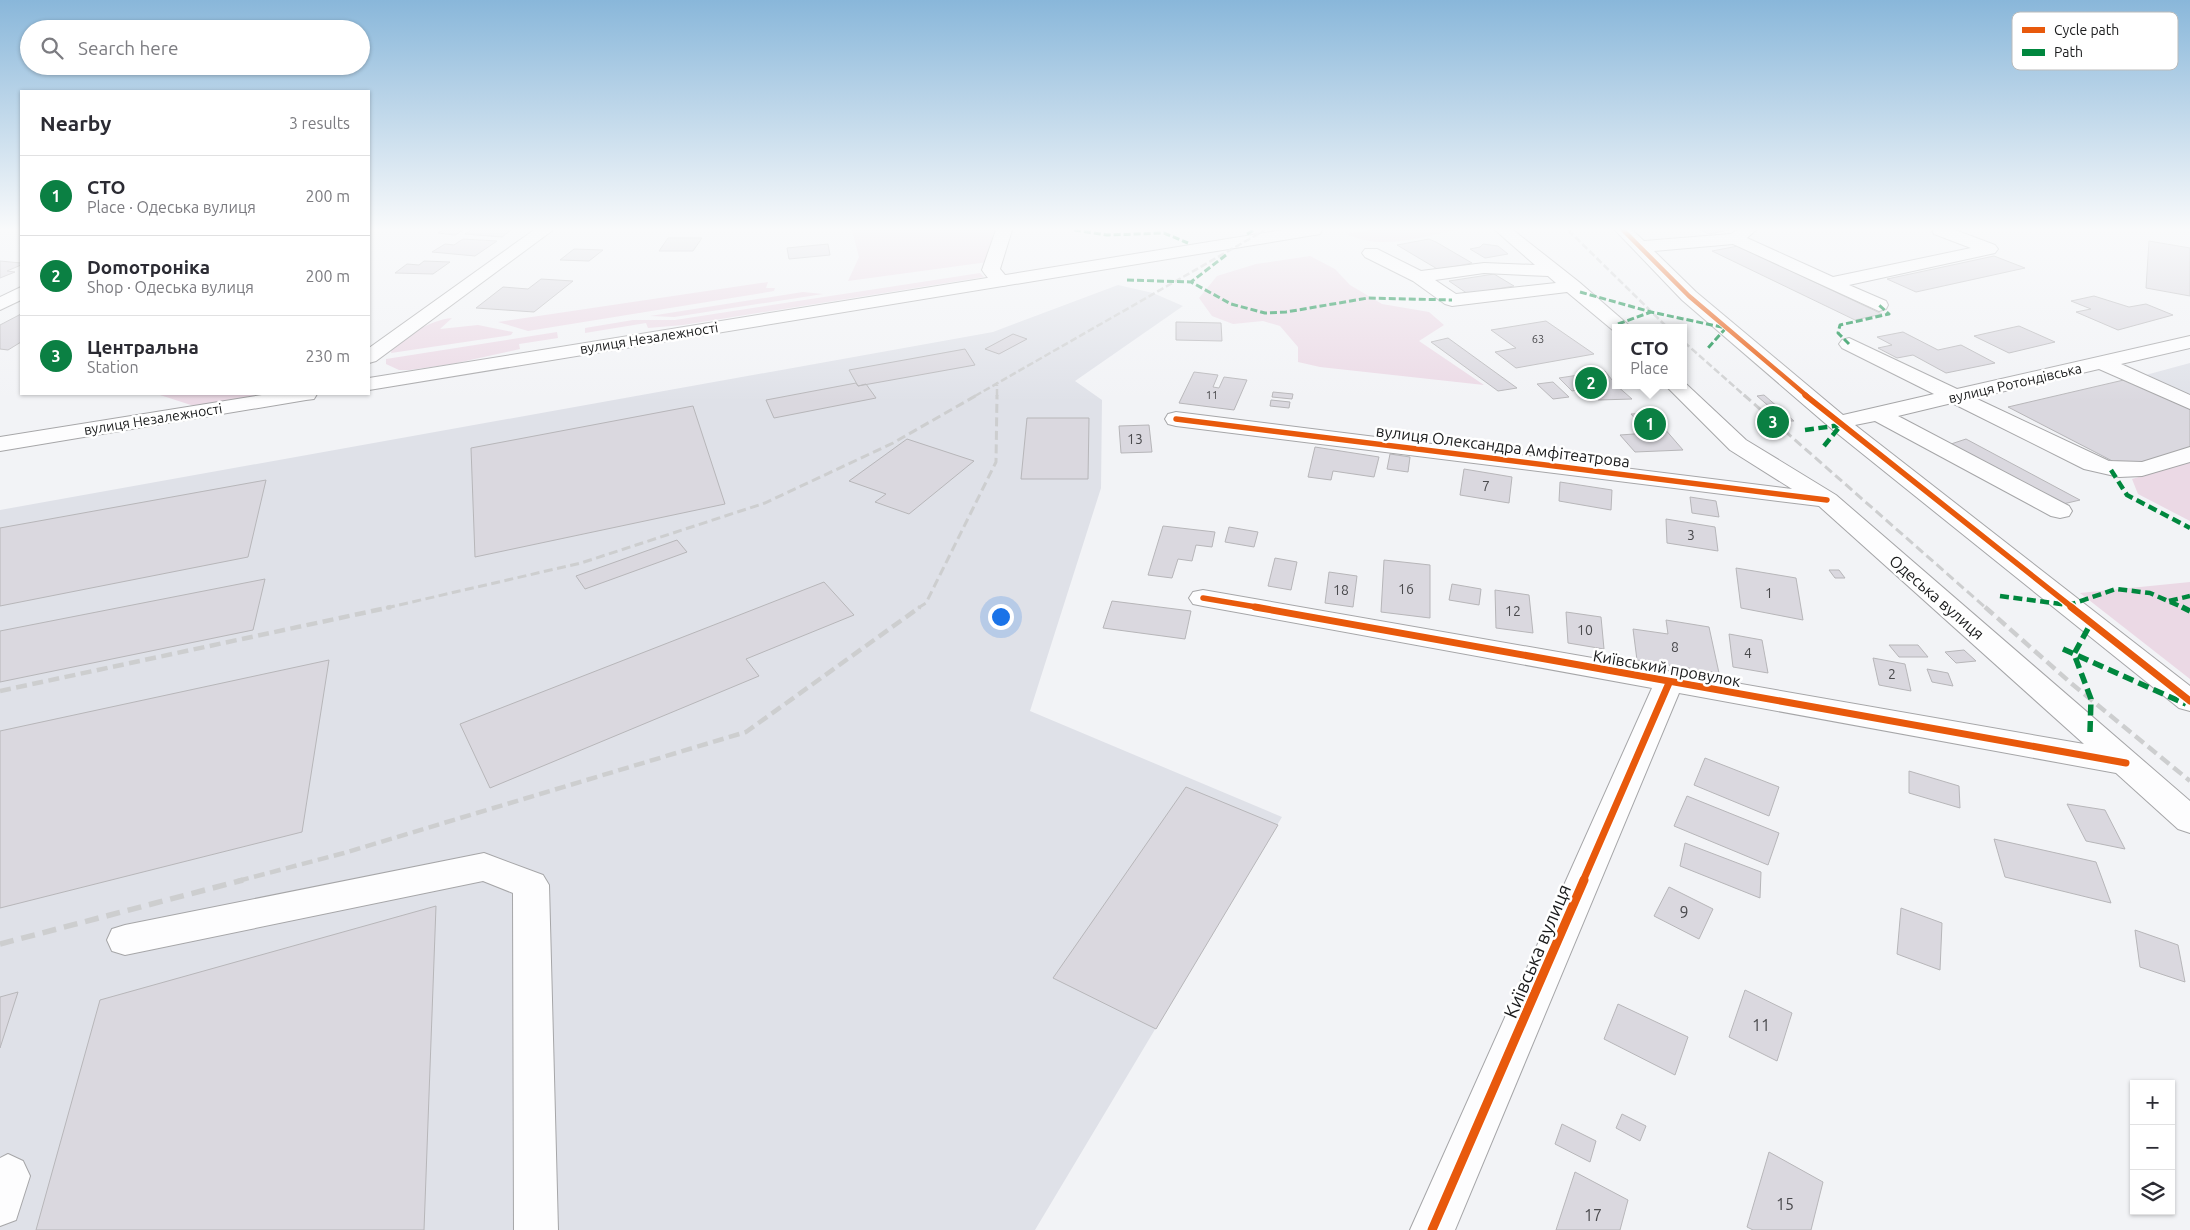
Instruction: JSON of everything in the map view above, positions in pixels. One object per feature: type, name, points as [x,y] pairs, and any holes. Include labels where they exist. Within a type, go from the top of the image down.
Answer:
[{"type":"street","points":[[370,356],[465,287]]},
{"type":"street","name":"вулиця Незалежності","points":[[370,384],[962,287]]},
{"type":"street","points":[[1434,287],[1452,300],[1561,287]]},
{"type":"street","points":[[1575,287],[1617,324]]},
{"type":"street","points":[[1681,287],[1743,344],[1841,425],[2190,701]]},
{"type":"street","points":[[1841,287],[1879,305]]},
{"type":"street","points":[[0,304],[20,294]]},
{"type":"street","name":"вулиця Ротондівська","points":[[1841,425],[1846,421],[2190,342]]},
{"type":"street","points":[[1849,344],[2092,464],[2111,470],[2133,472],[2190,454]]},
{"type":"street","points":[[2102,363],[2190,403]]},
{"type":"street","name":"Одеська вулиця","points":[[1679,389],[1738,445],[1827,500],[2190,820]]},
{"type":"street","name":"вулиця Незалежності","points":[[0,444],[300,395]]},
{"type":"street","points":[[1878,414],[2060,511]]},
{"type":"street","name":"вулиця Олександра Амфітеатрова","points":[[1176,419],[1827,500]]},
{"type":"street","name":"Київський провулок","points":[[1203,598],[1669,683],[2126,763]]},
{"type":"street","name":"Київська вулиця","points":[[1432,1230],[1669,683]]},
{"type":"street","points":[[125,940],[484,867],[531,885],[536,1230]]},
{"type":"shaded area","points":[[732,287],[775,288],[774,291],[528,331],[498,322]]},
{"type":"shaded area","points":[[887,287],[919,287],[683,325],[648,328],[646,323],[585,333],[585,328],[633,320],[675,320]]},
{"type":"shaded area","points":[[1112,287],[1128,287],[1153,293],[1183,306],[1075,381],[1102,400],[1101,488],[1030,711],[1282,817],[1035,1230],[0,1230],[0,510],[993,332]]},
{"type":"shaded area","points":[[1208,287],[1354,287],[1382,304],[1429,312],[1444,325],[1419,341],[1484,385],[1320,367],[1298,362],[1298,347],[1280,326],[1263,321],[1233,324],[1212,316],[1199,298]]},
{"type":"shaded area","points":[[803,292],[823,294],[674,317],[650,316]]},
{"type":"shaded area","points":[[452,318],[440,329],[478,325],[513,332],[511,335],[391,353],[392,347],[420,329],[444,319]]},
{"type":"shaded area","points":[[557,332],[558,338],[519,344],[520,349],[452,364],[399,370],[386,364],[386,359]]},
{"type":"shaded area","points":[[2190,363],[2190,397],[2142,376]]},
{"type":"shaded area","points":[[160,395],[259,395],[194,406]]},
{"type":"shaded area","points":[[2190,462],[2190,521],[2138,494],[2132,479]]},
{"type":"shaded area","points":[[2190,582],[2190,679],[2080,593]]},
{"type":"building","points":[[502,287],[528,289],[530,287],[565,287],[534,312],[476,308]]},
{"type":"building","points":[[1458,287],[1506,287],[1468,294]]},
{"type":"building","points":[[1787,287],[1826,287],[1882,314],[1855,320]]},
{"type":"building","points":[[1906,287],[1937,287],[1916,292]]},
{"type":"building","points":[[2190,287],[2190,296],[2146,288]]},
{"type":"building","points":[[2094,296],[2129,307],[2146,304],[2173,315],[2118,330],[2076,312],[2091,309],[2071,301]]},
{"type":"building","points":[[20,315],[20,343],[8,350],[0,349],[0,325]]},
{"type":"building","points":[[1546,321],[1594,354],[1516,368],[1495,352],[1516,348],[1491,330]]},
{"type":"building","points":[[1176,322],[1221,323],[1222,341],[1176,340]]},
{"type":"building","points":[[2019,326],[2055,342],[2009,353],[1974,336]]},
{"type":"building","points":[[1903,332],[1938,350],[1961,345],[1995,363],[1946,373],[1913,355],[1897,358],[1878,348],[1892,345],[1877,337]]},
{"type":"building","points":[[1013,334],[1027,339],[999,354],[985,349]]},
{"type":"building","points":[[1448,338],[1517,388],[1498,391],[1431,342]]},
{"type":"building","points":[[965,349],[975,365],[858,386],[849,370]]},
{"type":"building","points":[[1605,371],[1612,380],[1612,389],[1621,389],[1632,399],[1598,400],[1586,388],[1572,391],[1559,378]]},
{"type":"building","points":[[1194,372],[1218,375],[1213,387],[1219,388],[1224,377],[1247,380],[1234,410],[1179,403]]},
{"type":"building","points":[[2128,379],[2190,408],[2190,448],[2124,467],[2008,407]]},
{"type":"building","points":[[1553,382],[1569,397],[1553,399],[1537,384]]},
{"type":"building","points":[[856,383],[858,386],[866,384],[876,398],[774,418],[766,400]]},
{"type":"building","points":[[1273,392],[1293,394],[1292,399],[1272,397]]},
{"type":"building","points":[[1764,395],[1794,421],[1786,421],[1757,396]]},
{"type":"building","points":[[1271,400],[1290,402],[1289,408],[1270,406]]},
{"type":"building","points":[[693,406],[725,504],[475,557],[471,448]]},
{"type":"building","points":[[1651,413],[1683,450],[1635,452],[1620,435],[1648,433],[1631,414]]},
{"type":"building","points":[[1027,418],[1089,418],[1088,479],[1021,479]]},
{"type":"building","points":[[1149,425],[1152,452],[1121,453],[1119,426]]},
{"type":"building","points":[[907,439],[974,461],[909,514],[875,502],[886,494],[849,481]]},
{"type":"building","points":[[1966,439],[2080,500],[2063,504],[1951,444]]},
{"type":"building","points":[[1315,447],[1379,457],[1374,477],[1333,471],[1331,480],[1308,477]]},
{"type":"building","points":[[1390,454],[1410,457],[1408,472],[1387,469]]},
{"type":"building","points":[[1464,469],[1512,477],[1509,503],[1460,495]]},
{"type":"building","points":[[266,480],[248,557],[0,606],[0,528]]},
{"type":"building","points":[[1560,482],[1612,490],[1611,510],[1559,501]]},
{"type":"building","points":[[1690,497],[1716,501],[1719,517],[1692,513]]},
{"type":"building","points":[[1666,519],[1715,527],[1718,551],[1667,543]]},
{"type":"building","points":[[1163,526],[1215,532],[1212,547],[1196,545],[1192,561],[1178,559],[1172,578],[1148,575]]},
{"type":"building","points":[[1229,527],[1258,532],[1254,547],[1225,542]]},
{"type":"building","points":[[677,540],[687,552],[585,589],[576,576]]},
{"type":"building","points":[[1275,558],[1297,562],[1291,590],[1268,586]]},
{"type":"building","points":[[1384,560],[1430,565],[1430,618],[1381,612]]},
{"type":"building","points":[[1736,568],[1796,578],[1803,620],[1741,608]]},
{"type":"building","points":[[1829,570],[1839,570],[1845,578],[1835,578]]},
{"type":"building","points":[[1329,572],[1357,576],[1353,607],[1325,603]]},
{"type":"building","points":[[265,579],[253,630],[0,682],[0,631]]},
{"type":"building","points":[[824,582],[854,615],[746,659],[759,676],[490,788],[460,724]]},
{"type":"building","points":[[1452,584],[1481,589],[1479,605],[1449,600]]},
{"type":"building","points":[[1495,590],[1529,595],[1533,633],[1496,628]]},
{"type":"building","points":[[1112,601],[1191,611],[1185,639],[1103,628]]},
{"type":"building","points":[[1566,612],[1601,617],[1604,649],[1568,643]]},
{"type":"building","points":[[1666,620],[1709,627],[1719,673],[1637,660],[1633,629],[1668,634]]},
{"type":"building","points":[[1729,634],[1762,640],[1768,673],[1733,667]]},
{"type":"building","points":[[1889,645],[1918,645],[1928,657],[1899,657]]},
{"type":"building","points":[[1964,650],[1976,661],[1956,663],[1945,652]]},
{"type":"building","points":[[1873,658],[1905,664],[1911,691],[1879,685]]},
{"type":"building","points":[[329,660],[302,832],[0,908],[0,731]]},
{"type":"building","points":[[1927,669],[1948,673],[1953,686],[1932,682]]},
{"type":"building","points":[[1705,758],[1779,787],[1769,816],[1694,785]]},
{"type":"building","points":[[1909,771],[1959,786],[1960,808],[1909,793]]},
{"type":"building","points":[[1186,787],[1278,825],[1156,1029],[1053,978]]},
{"type":"building","points":[[1687,796],[1779,833],[1768,865],[1674,826]]},
{"type":"building","points":[[2067,804],[2105,810],[2125,849],[2086,841]]},
{"type":"building","points":[[1994,839],[2096,862],[2111,903],[2005,877]]},
{"type":"building","points":[[1685,843],[1761,872],[1760,898],[1680,866]]},
{"type":"building","points":[[1669,887],[1713,909],[1699,939],[1654,916]]},
{"type":"building","points":[[436,906],[424,1230],[36,1230],[100,1000]]},
{"type":"building","points":[[1901,908],[1942,923],[1940,970],[1897,954]]},
{"type":"building","points":[[2135,930],[2178,945],[2185,982],[2140,967]]},
{"type":"building","points":[[1745,990],[1792,1013],[1777,1061],[1729,1037]]},
{"type":"building","points":[[18,992],[0,1048],[0,997]]},
{"type":"building","points":[[1618,1004],[1688,1037],[1675,1075],[1604,1039]]},
{"type":"building","points":[[1622,1114],[1646,1126],[1640,1141],[1616,1128]]},
{"type":"building","points":[[1562,1124],[1596,1141],[1590,1162],[1555,1144]]},
{"type":"building","points":[[1769,1152],[1823,1182],[1811,1230],[1753,1230],[1747,1227]]},
{"type":"building","points":[[1575,1172],[1628,1200],[1620,1230],[1556,1230]]},
{"type":"railway","points":[[997,383],[1165,287]]},
{"type":"railway","points":[[1627,287],[1664,324]]},
{"type":"railway","points":[[1687,345],[1745,396]]},
{"type":"railway","points":[[975,396],[997,383]]},
{"type":"railway","points":[[997,383],[997,395]]},
{"type":"railway","points":[[386,608],[581,563],[765,503],[893,443],[977,395]]},
{"type":"railway","points":[[918,608],[926,603],[996,462],[997,395]]},
{"type":"railway","points":[[1744,395],[1986,608]]},
{"type":"railway","points":[[0,691],[391,607]]},
{"type":"railway","points":[[238,881],[344,853],[746,732],[920,607]]},
{"type":"railway","points":[[1985,607],[2072,684],[2190,781]]},
{"type":"railway","points":[[0,944],[243,880]]},
{"type":"marked path","points":[[1200,287],[1231,304],[1265,313],[1286,312],[1346,300],[1368,298],[1452,300]]},
{"type":"marked path","points":[[1580,292],[1651,312],[1726,328],[1708,348]]},
{"type":"marked path","points":[[1849,344],[1838,333],[1840,325],[1889,314],[1879,305]]},
{"type":"marked path","points":[[1618,324],[1651,312]]},
{"type":"marked path","points":[[1805,430],[1841,425]]},
{"type":"marked path","points":[[1824,446],[1841,425]]},
{"type":"marked path","points":[[2111,470],[2127,495],[2190,528]]},
{"type":"marked path","points":[[2000,596],[2069,605],[2116,589],[2150,593],[2190,611]]},
{"type":"marked path","points":[[2169,601],[2190,596]]},
{"type":"marked path","points":[[2090,732],[2091,699],[2074,654],[2091,623]]},
{"type":"marked path","points":[[2063,649],[2186,704]]},
{"type":"cycle path","points":[[1680,287],[1841,425],[2190,701]]},
{"type":"cycle path","points":[[1176,419],[1827,500]]},
{"type":"cycle path","points":[[1203,598],[2126,763]]},
{"type":"cycle path","points":[[1432,1230],[1669,683]]},
{"type":"place","name":"Domoтроніка","points":[[1591,383]]},
{"type":"place","name":"Центральна","points":[[1773,422]]},
{"type":"place","name":"СТО","points":[[1650,424]]}]
